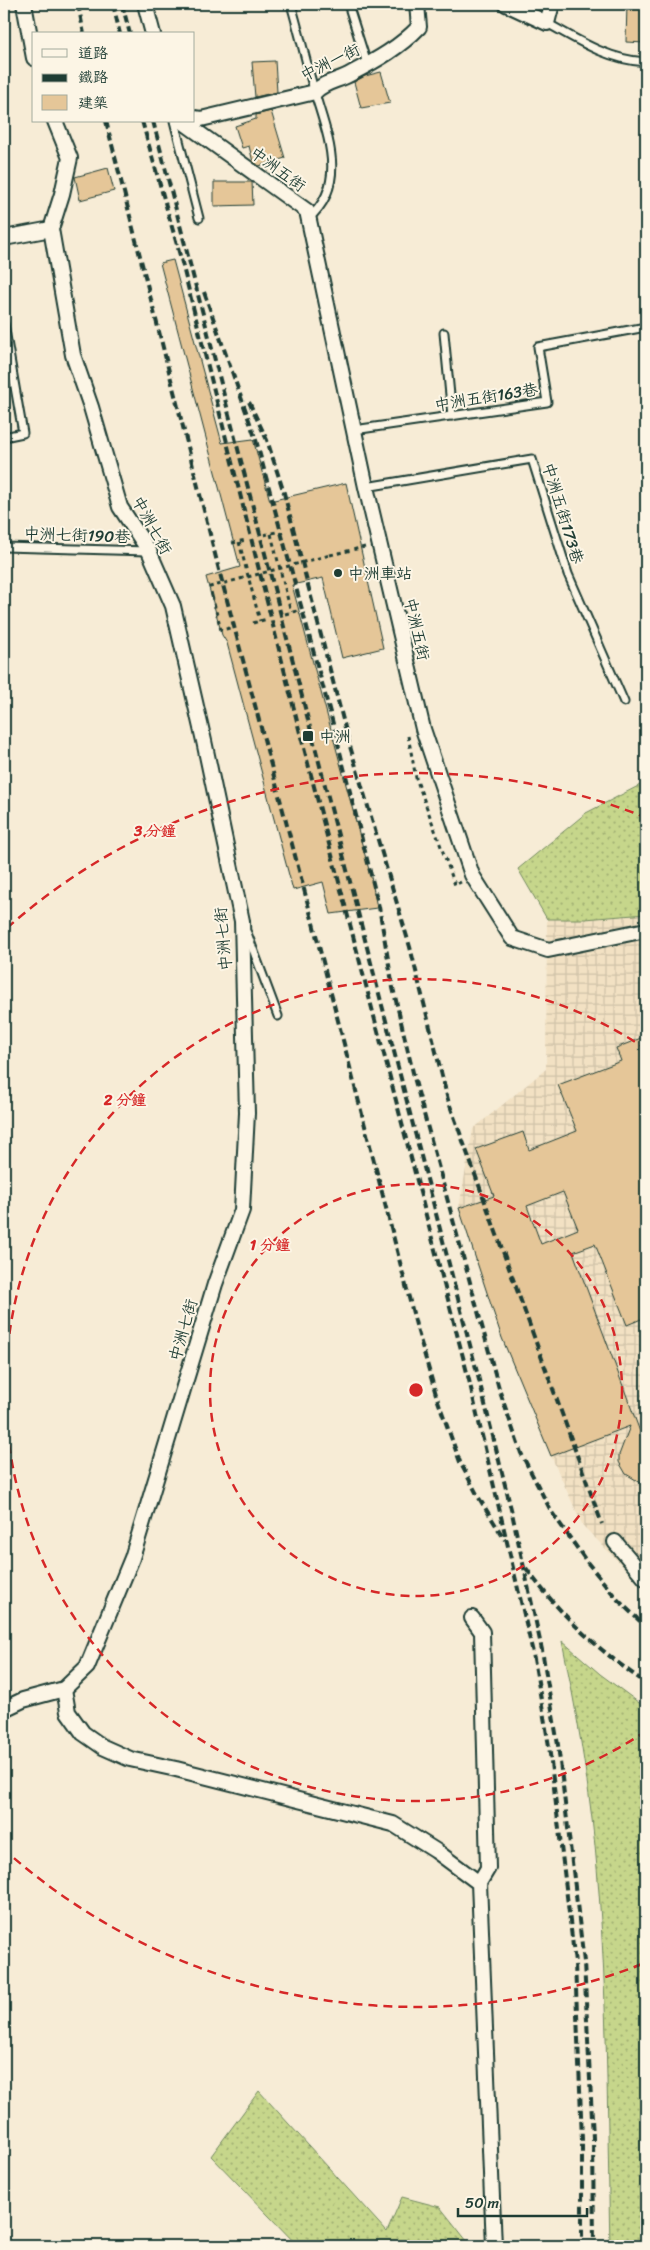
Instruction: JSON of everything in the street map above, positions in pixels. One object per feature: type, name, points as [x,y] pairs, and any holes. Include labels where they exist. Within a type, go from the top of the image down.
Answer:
[{"type":"street","points":[[24,4],[32,47]]},
{"type":"street","points":[[145,4],[152,32]]},
{"type":"street","name":"中洲一街","points":[[195,118],[201,119],[315,92],[322,85],[351,74],[402,44],[419,27],[418,4]]},
{"type":"street","points":[[506,4],[547,23],[552,4]]},
{"type":"street","name":"中洲七街","points":[[4,1708],[23,1700],[64,1689],[87,1668],[132,1558],[215,1284],[242,1210],[248,1113],[242,921],[173,606],[149,551],[120,507],[91,407],[73,355],[51,229],[62,194],[70,158],[55,122]]},
{"type":"street","name":"中洲五街","points":[[183,122],[307,211],[366,487],[423,729],[472,875],[512,938],[548,950],[646,930]]},
{"type":"street","points":[[4,238],[51,229]]},
{"type":"street","points":[[616,1542],[646,1579]]},
{"type":"street","points":[[472,1618],[482,1632],[488,1868],[479,1883],[494,2246]]},
{"type":"street","points":[[64,1689],[68,1712],[84,1733],[103,1747],[130,1759],[393,1824],[436,1851],[479,1883]]},
{"type":"lane","points":[[292,4],[329,137],[333,159],[330,181],[322,208],[308,219]]},
{"type":"lane","points":[[348,4],[367,64]]},
{"type":"lane","points":[[547,23],[581,43],[608,55],[646,62]]},
{"type":"lane","points":[[174,122],[200,218]]},
{"type":"lane","points":[[4,324],[23,433],[4,437]]},
{"type":"lane","name":"中洲五街163巷","points":[[354,430],[547,402],[538,347],[646,327]]},
{"type":"lane","points":[[444,332],[452,416]]},
{"type":"lane","name":"中洲五街173巷","points":[[366,487],[532,459],[568,574],[624,702]]},
{"type":"lane","name":"中洲七街190巷","points":[[4,547],[149,551]]},
{"type":"lane","points":[[242,921],[278,1016]]},
{"type":"path","points":[[264,536],[276,532]]},
{"type":"path","points":[[271,534],[292,612]]},
{"type":"path","points":[[232,543],[246,540]]},
{"type":"path","points":[[239,542],[260,621]]},
{"type":"path","points":[[230,628],[221,630],[210,587],[366,546]]},
{"type":"path","points":[[285,614],[297,611]]},
{"type":"path","points":[[253,623],[267,619]]},
{"type":"shaded area","points":[[646,914],[646,1589],[583,1526],[551,1456],[502,1338],[459,1208],[473,1129],[546,1069],[547,919],[585,919]]},
{"type":"green space","points":[[646,782],[646,914],[585,919],[547,919],[518,869],[586,813]]},
{"type":"green space","points":[[562,1641],[600,1674],[646,1708],[646,2246],[610,2246],[606,2046],[599,1896],[595,1846],[585,1769]]},
{"type":"green space","points":[[259,2091],[387,2232],[402,2197],[440,2207],[471,2246],[298,2246],[211,2156]]},
{"type":"building","points":[[627,4],[646,4],[646,43],[626,42]]},
{"type":"building","points":[[275,61],[277,92],[255,97],[252,62]]},
{"type":"building","points":[[381,72],[390,103],[361,108],[354,82],[365,76]]},
{"type":"building","points":[[271,111],[285,158],[259,166],[253,162],[249,146],[242,148],[235,126],[256,119],[256,115]]},
{"type":"building","points":[[108,168],[114,191],[80,200],[75,177]]},
{"type":"building","points":[[214,182],[252,182],[253,205],[214,206]]},
{"type":"building","points":[[173,260],[222,443],[253,439],[270,501],[346,483],[383,648],[342,658],[323,578],[292,585],[372,881],[377,908],[331,914],[323,882],[293,890],[227,643],[222,635],[206,577],[240,567],[160,263]]},
{"type":"building","points":[[646,1036],[646,1317],[627,1325],[595,1244],[573,1252],[642,1437],[646,1440],[646,1486],[626,1474],[619,1462],[619,1455],[630,1426],[551,1456],[502,1338],[459,1208],[494,1196],[476,1149],[523,1132],[529,1150],[577,1131],[558,1085],[621,1061],[616,1048]],"holes":[[[563,1192],[578,1229],[541,1244],[527,1206]]]},
{"type":"railway","points":[[78,4],[84,32]]},
{"type":"railway","points":[[113,4],[120,32]]},
{"type":"railway","points":[[122,4],[129,32]]},
{"type":"railway","points":[[106,122],[219,570],[313,923],[416,1325],[437,1398],[460,1462],[479,1498],[505,1540]]},
{"type":"railway","points":[[142,122],[181,259],[299,729],[469,1380],[533,1653],[549,1746],[575,1963],[582,2140],[582,2246]]},
{"type":"railway","points":[[153,122],[478,1376],[512,1513],[542,1650],[558,1745],[584,1962],[593,2138],[594,2246]]},
{"type":"railway","points":[[204,292],[256,440],[332,720],[379,907],[393,988],[415,1081],[500,1392],[521,1453],[551,1511],[587,1562],[618,1600],[646,1627]]},
{"type":"railway","points":[[249,402],[267,440],[284,493],[349,743],[410,947],[448,1100],[602,1524]]},
{"type":"railway","points":[[526,1568],[552,1601],[581,1631],[612,1658],[646,1683]]},
{"type":"place","name":"中洲車站","points":[[338,573]]},
{"type":"place","name":"中洲","points":[[308,736]]}]
